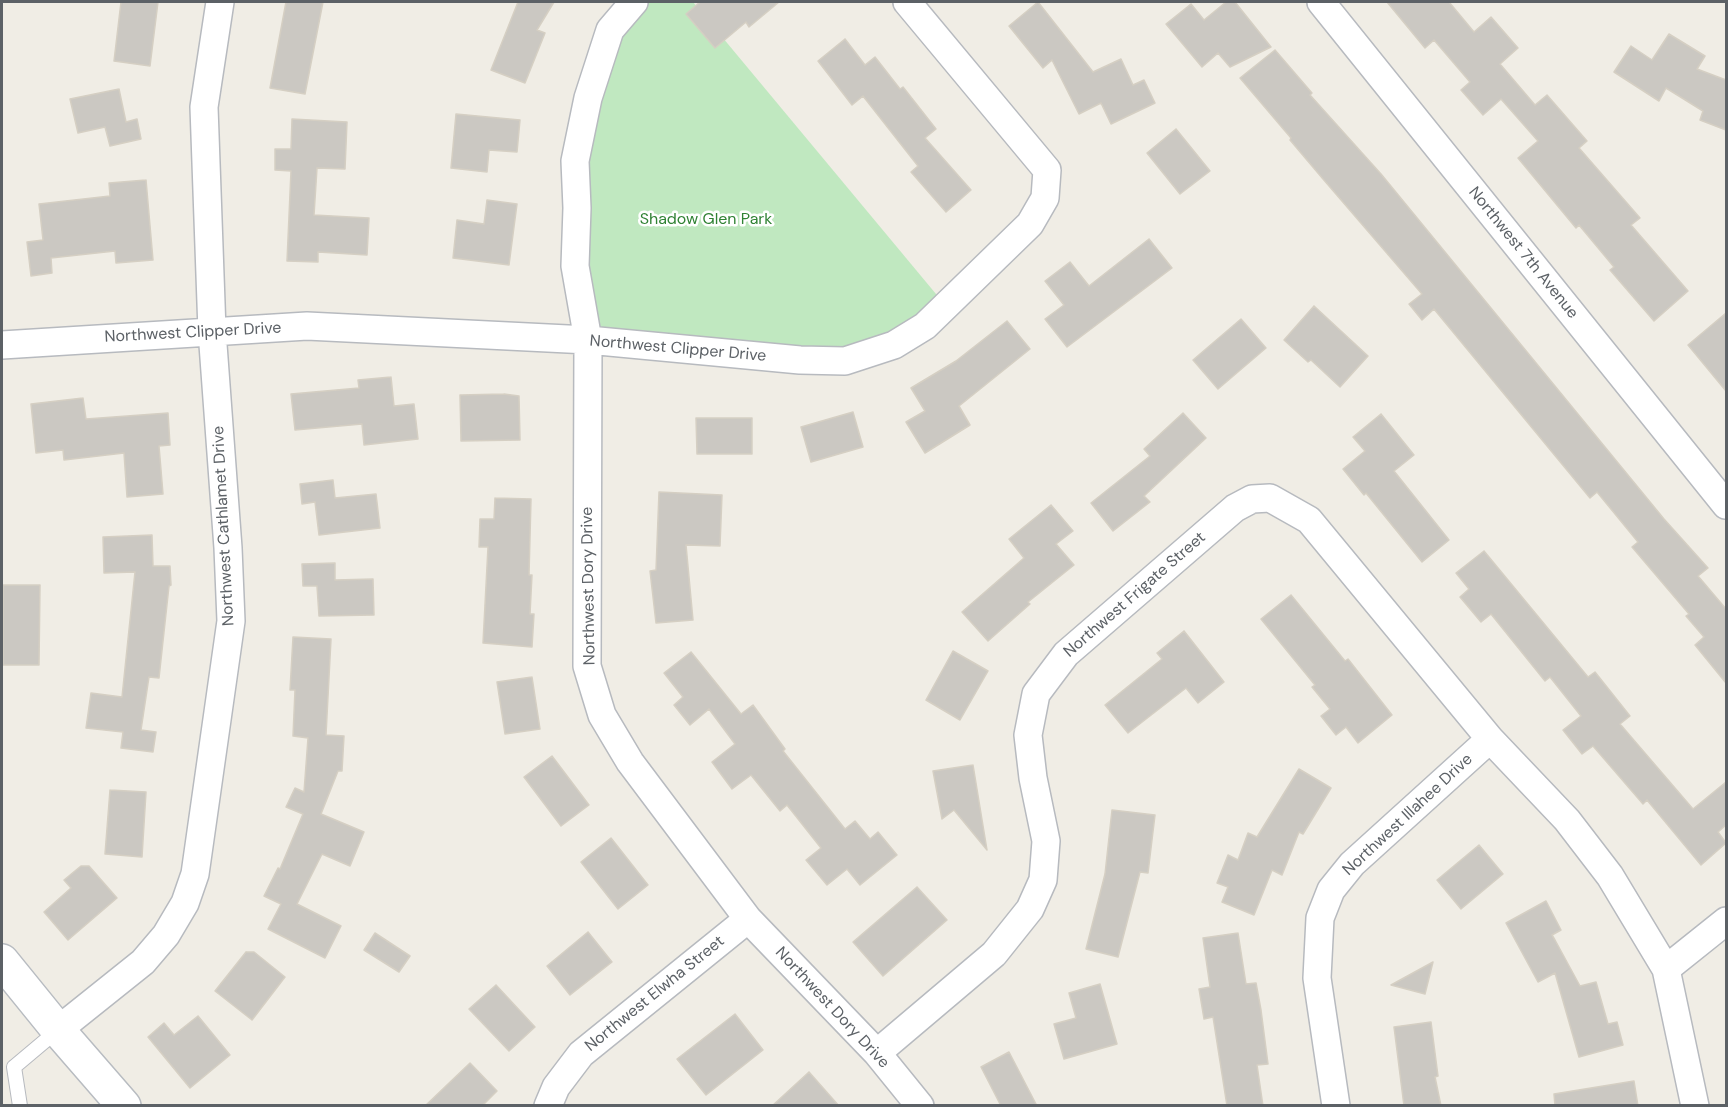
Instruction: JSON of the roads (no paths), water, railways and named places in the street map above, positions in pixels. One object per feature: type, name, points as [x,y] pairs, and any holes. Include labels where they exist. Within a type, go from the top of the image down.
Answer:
[{"type":"street","name":"Northwest Cathlamet Drive","points":[[58,1030],[143,962],[165,935],[185,903],[195,874],[231,621],[212,331],[204,108],[220,2]]},
{"type":"street","name":"Northwest Dory Drive","points":[[634,2],[610,30],[588,98],[575,161],[577,208],[575,266],[588,340],[587,666],[602,715],[630,762],[748,919],[877,1053],[920,1106]]},
{"type":"street","name":"Northwest Clipper Drive","points":[[2,345],[307,326],[588,340],[800,360],[845,361],[894,345],[925,326],[1030,224],[1045,198],[1047,170],[907,2]]},
{"type":"street","name":"Northwest 7th Avenue","points":[[1321,2],[1722,489]]},
{"type":"street","name":"Northwest Frigate Street","points":[[877,1053],[994,954],[1030,909],[1043,880],[1046,841],[1033,778],[1028,735],[1036,694],[1066,654],[1235,508],[1252,499],[1270,498],[1309,520],[1490,739],[1567,820],[1610,876],[1666,969],[1695,1106]]},
{"type":"street","name":"Northwest Illahee Drive","points":[[1336,1106],[1317,978],[1320,918],[1331,890],[1352,864],[1490,739]]},
{"type":"street","name":"Northwest Elwha Street","points":[[548,1106],[556,1087],[581,1054],[748,919]]},
{"type":"street","points":[[1666,969],[1726,921]]},
{"type":"street","points":[[2,961],[124,1106]]},
{"type":"lane","points":[[20,1106],[8,1065],[58,1030]]},
{"type":"park label","name":"Shadow Glen Park","points":[[706,220]]}]
